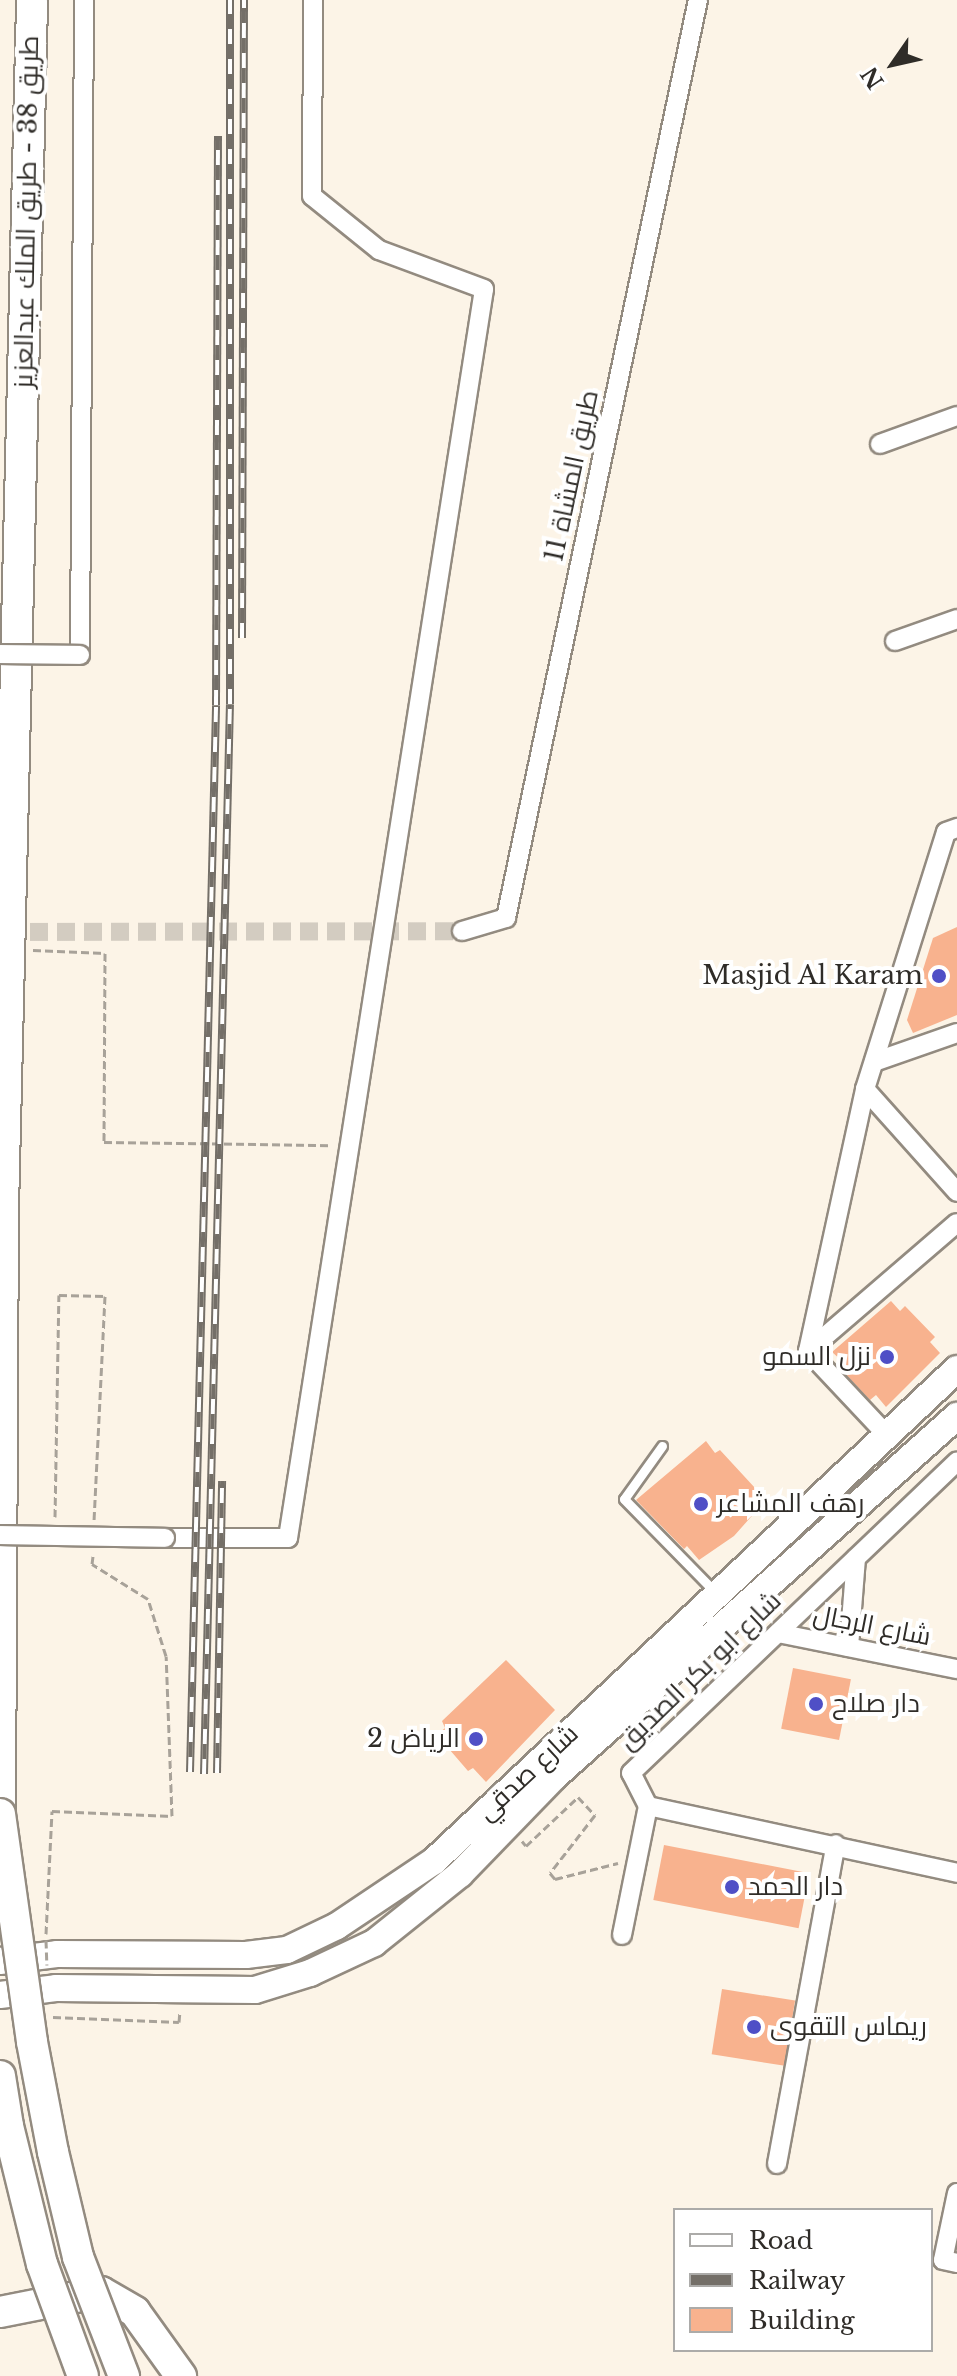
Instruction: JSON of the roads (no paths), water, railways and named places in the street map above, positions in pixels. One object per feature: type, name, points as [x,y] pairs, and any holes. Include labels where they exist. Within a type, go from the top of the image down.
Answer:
[{"type":"main road","name":"طريق 38 - طريق الملك عبدالعزيز","points":[[32,0],[3,1208],[0,1814],[32,2042],[53,2152],[78,2257],[124,2376]]},
{"type":"main road","points":[[0,2076],[8,2126],[42,2264],[83,2376]]},
{"type":"main road","points":[[0,2312],[101,2292],[135,2312],[181,2376]]},
{"type":"street","points":[[0,654],[80,655],[84,0]]},
{"type":"street","points":[[0,1535],[288,1538],[484,289],[379,250],[312,196],[313,0]]},
{"type":"street","name":"طريق المشاة 11","points":[[462,931],[506,918],[698,0]]},
{"type":"street","points":[[880,444],[957,416]]},
{"type":"street","points":[[895,641],[957,619]]},
{"type":"street","points":[[808,1351],[865,1089],[946,832],[957,828]]},
{"type":"street","points":[[874,1062],[957,1033]]},
{"type":"street","points":[[865,1089],[957,1192]]},
{"type":"street","points":[[808,1351],[957,1223]]},
{"type":"street","points":[[808,1351],[912,1459]]},
{"type":"street","name":"شارع صدقي","points":[[0,1995],[56,1988],[255,1990],[310,1973],[374,1943],[460,1874],[500,1816],[718,1594],[957,1369]]},
{"type":"street","name":"شارع صدقي","points":[[0,1961],[57,1954],[246,1955],[287,1950],[337,1926],[555,1776],[957,1416]]},
{"type":"street","name":"شارع ابو بكر الصديق","points":[[648,1806],[631,1773],[957,1462]]},
{"type":"street","points":[[849,1647],[856,1558]]},
{"type":"street","name":"شارع الرجال","points":[[778,1633],[957,1669]]},
{"type":"street","points":[[622,1935],[648,1806],[836,1844],[957,1873]]},
{"type":"street","points":[[777,2164],[836,1844]]},
{"type":"street","points":[[950,2261],[957,2193]]},
{"type":"lane","points":[[662,1446],[624,1499],[718,1594]]},
{"type":"tunnel","points":[[3,932],[462,931]]},
{"type":"railway","points":[[204,1774],[230,704],[230,0]]},
{"type":"railway","points":[[242,638],[244,0]]},
{"type":"railway","points":[[190,1772],[216,705],[218,136]]},
{"type":"railway","points":[[217,1773],[222,1481]]},
{"type":"place","name":"Masjid Al Karam","points":[[939,976]]},
{"type":"place","name":"نزل السمو","points":[[887,1357]]},
{"type":"place","name":"رهف المشاعر","points":[[701,1504]]},
{"type":"place","name":"دار صلاح","points":[[816,1704]]},
{"type":"place","name":"الرياض 2","points":[[476,1739]]},
{"type":"place","name":"دار الحمد","points":[[732,1887]]},
{"type":"place","name":"ريماس التقوى","points":[[754,2027]]}]
